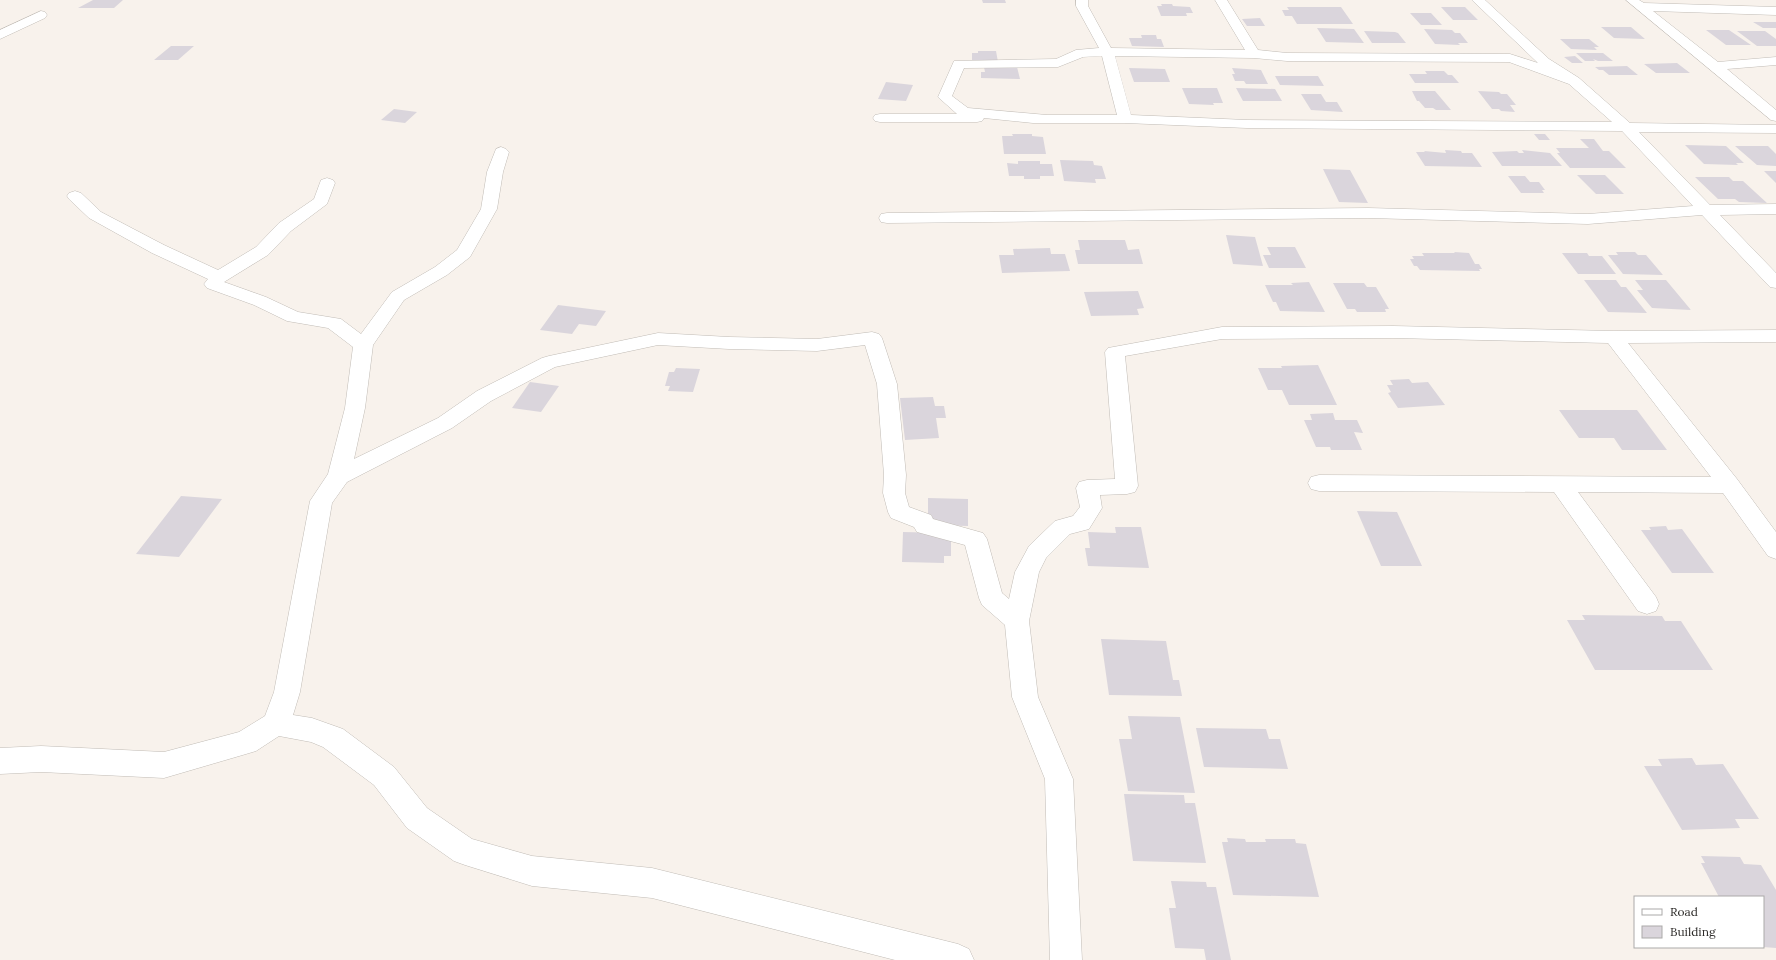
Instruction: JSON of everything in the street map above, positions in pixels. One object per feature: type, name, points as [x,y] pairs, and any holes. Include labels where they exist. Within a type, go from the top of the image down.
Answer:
[{"type":"street","points":[[1082,0],[1082,6],[1107,52],[1125,119]]},
{"type":"street","points":[[1221,0],[1254,54]]},
{"type":"street","points":[[1478,0],[1544,62],[1574,81],[1626,128],[1776,283]]},
{"type":"street","points":[[1638,4],[1776,11]]},
{"type":"street","points":[[1638,4],[1716,66],[1776,117]]},
{"type":"street","points":[[0,35],[41,15]]},
{"type":"street","points":[[1047,119],[964,112],[945,97],[959,64],[1058,63],[1080,53],[1107,52],[1254,54],[1287,57],[1510,58],[1574,81]]},
{"type":"street","points":[[1716,66],[1776,61]]},
{"type":"street","points":[[880,118],[1125,119],[1247,124],[1776,129]]},
{"type":"street","points":[[0,761],[41,759],[164,765],[246,742],[276,724],[287,692],[321,501],[339,476],[355,408],[363,345],[398,296],[441,271],[464,253],[489,209],[495,172],[501,152]]},
{"type":"street","points":[[328,183],[320,201],[285,227],[262,251],[219,278],[213,284],[260,301],[294,317],[334,323],[363,345]]},
{"type":"street","points":[[75,196],[95,215],[158,249],[219,278]]},
{"type":"street","points":[[887,218],[1368,213],[1588,219],[1706,210],[1776,210]]},
{"type":"street","points":[[1066,960],[1059,779],[1025,697],[1017,621],[1027,572],[1037,552],[1063,527],[1081,523],[1090,508],[1087,488],[1127,486],[1115,352],[1222,333],[1393,332],[1613,337],[1776,336]]},
{"type":"street","points":[[1613,337],[1729,485],[1776,550]]},
{"type":"street","points":[[339,476],[444,423],[484,396],[549,362],[658,339],[729,343],[817,345],[872,338],[887,384],[895,475],[894,493],[899,512],[924,521],[925,526],[942,529],[975,539],[991,598],[1017,621]]},
{"type":"street","points":[[1319,483],[1729,485]]},
{"type":"street","points":[[1560,484],[1647,604]]},
{"type":"street","points":[[276,724],[312,730],[333,738],[384,776],[417,818],[465,851],[532,871],[652,883],[958,960]]},
{"type":"building","points":[[93,0],[123,0],[114,8],[78,8]]},
{"type":"building","points":[[982,0],[1005,0],[1006,3],[983,3]]},
{"type":"building","points":[[1161,4],[1190,7],[1193,13],[1186,13],[1187,16],[1161,16],[1157,6],[1162,6]]},
{"type":"building","points":[[1287,7],[1341,7],[1353,24],[1297,24],[1292,16],[1285,16],[1282,10],[1289,10]]},
{"type":"building","points":[[1441,7],[1465,7],[1478,20],[1453,20]]},
{"type":"building","points":[[1410,13],[1431,13],[1442,25],[1421,25]]},
{"type":"building","points":[[1260,18],[1265,26],[1247,26],[1242,19]]},
{"type":"building","points":[[1753,22],[1776,22],[1776,28],[1763,28]]},
{"type":"building","points":[[1601,27],[1631,27],[1645,39],[1614,38]]},
{"type":"building","points":[[1317,28],[1354,29],[1364,43],[1326,42]]},
{"type":"building","points":[[1424,29],[1452,30],[1455,33],[1460,33],[1468,43],[1458,43],[1460,45],[1435,44]]},
{"type":"building","points":[[1706,30],[1729,30],[1751,45],[1726,45]]},
{"type":"building","points":[[1364,31],[1395,32],[1398,33],[1406,43],[1372,43]]},
{"type":"building","points":[[1737,31],[1765,31],[1776,39],[1776,46],[1757,46]]},
{"type":"building","points":[[1141,35],[1156,35],[1157,39],[1161,39],[1164,47],[1132,46],[1129,38],[1142,38]]},
{"type":"building","points":[[1560,39],[1589,39],[1599,47],[1594,47],[1597,50],[1571,49]]},
{"type":"building","points":[[171,46],[194,46],[178,60],[154,60]]},
{"type":"building","points":[[978,51],[996,51],[998,62],[980,62],[979,60],[972,60],[972,53],[978,53]]},
{"type":"building","points":[[1576,53],[1603,53],[1613,61],[1598,61],[1593,59],[1595,61],[1585,61]]},
{"type":"building","points":[[1575,56],[1583,63],[1572,63],[1564,57]]},
{"type":"building","points":[[1677,63],[1690,73],[1656,73],[1644,64]]},
{"type":"building","points":[[1627,66],[1638,75],[1609,75],[1603,70],[1599,70],[1595,67]]},
{"type":"building","points":[[984,67],[1017,67],[1020,79],[981,78],[981,72],[985,72]]},
{"type":"building","points":[[1129,68],[1165,69],[1170,82],[1134,82]]},
{"type":"building","points":[[1232,68],[1261,70],[1268,84],[1246,84],[1244,81],[1235,81],[1232,74],[1235,74]]},
{"type":"building","points":[[1425,71],[1444,71],[1448,75],[1452,75],[1459,83],[1415,83],[1409,74],[1427,74]]},
{"type":"building","points":[[1275,76],[1318,76],[1324,86],[1280,85]]},
{"type":"building","points":[[886,82],[913,85],[906,101],[878,99]]},
{"type":"building","points":[[1182,88],[1217,88],[1223,103],[1213,103],[1214,105],[1189,104]]},
{"type":"building","points":[[1236,88],[1275,89],[1282,101],[1243,101]]},
{"type":"building","points":[[1412,91],[1435,91],[1451,110],[1425,108],[1419,101],[1417,101]]},
{"type":"building","points":[[1478,91],[1507,94],[1516,105],[1510,105],[1515,112],[1492,109]]},
{"type":"building","points":[[1301,94],[1321,94],[1326,102],[1337,102],[1343,112],[1311,110]]},
{"type":"building","points":[[394,109],[417,112],[405,123],[381,120]]},
{"type":"building","points":[[1012,134],[1032,134],[1032,136],[1043,137],[1046,154],[1004,154],[1002,136],[1013,136]]},
{"type":"building","points":[[1534,134],[1545,134],[1550,140],[1539,140]]},
{"type":"building","points":[[1580,139],[1594,139],[1603,151],[1609,151],[1626,168],[1570,168],[1557,153],[1560,153],[1556,148],[1589,148]]},
{"type":"building","points":[[1685,145],[1726,146],[1744,163],[1736,163],[1738,165],[1704,164]]},
{"type":"building","points":[[1735,146],[1768,146],[1776,154],[1776,166],[1757,165]]},
{"type":"building","points":[[1445,150],[1472,153],[1482,167],[1425,166],[1416,152],[1425,152],[1424,151],[1446,153]]},
{"type":"building","points":[[1522,150],[1550,153],[1562,166],[1502,166],[1492,152],[1517,151],[1519,153],[1524,153]]},
{"type":"building","points":[[1060,160],[1093,161],[1094,165],[1102,166],[1106,179],[1095,179],[1096,183],[1064,181]]},
{"type":"building","points":[[1018,161],[1040,161],[1040,164],[1052,164],[1054,176],[1040,176],[1040,179],[1024,179],[1024,176],[1009,176],[1007,163],[1018,164]]},
{"type":"building","points":[[1323,169],[1350,170],[1368,203],[1339,202]]},
{"type":"building","points":[[1764,171],[1776,171],[1776,183]]},
{"type":"building","points":[[1577,175],[1605,175],[1624,194],[1596,194]]},
{"type":"building","points":[[1508,176],[1525,176],[1530,182],[1539,182],[1545,190],[1542,190],[1544,193],[1521,193]]},
{"type":"building","points":[[1695,177],[1729,177],[1733,181],[1743,181],[1767,203],[1739,202],[1735,199],[1718,199]]},
{"type":"building","points":[[1226,235],[1255,237],[1263,266],[1233,264]]},
{"type":"building","points":[[1078,240],[1125,240],[1128,250],[1139,249],[1143,264],[1078,264],[1075,250],[1080,250]]},
{"type":"building","points":[[1267,247],[1295,247],[1306,268],[1269,268],[1263,255],[1271,255]]},
{"type":"building","points":[[1050,248],[1051,254],[1065,254],[1070,271],[1002,273],[999,255],[1014,255],[1013,249]]},
{"type":"building","points":[[1454,252],[1469,253],[1475,264],[1479,264],[1482,269],[1479,269],[1480,271],[1420,270],[1417,266],[1414,266],[1410,259],[1414,259],[1412,256],[1424,256],[1422,253],[1455,253]]},
{"type":"building","points":[[1616,252],[1635,252],[1638,255],[1646,255],[1663,275],[1623,274],[1608,255],[1618,255]]},
{"type":"building","points":[[1562,253],[1587,253],[1589,256],[1602,256],[1616,274],[1578,274]]},
{"type":"building","points":[[1584,280],[1616,280],[1621,287],[1626,287],[1647,313],[1608,312]]},
{"type":"building","points":[[1635,280],[1666,280],[1691,310],[1652,308],[1637,290],[1643,290]]},
{"type":"building","points":[[1309,282],[1325,312],[1280,311],[1276,302],[1273,302],[1265,285],[1293,285],[1291,283]]},
{"type":"building","points":[[1333,283],[1364,283],[1367,287],[1376,287],[1389,309],[1385,309],[1386,312],[1357,312],[1355,309],[1347,309]]},
{"type":"building","points":[[1138,291],[1144,308],[1137,309],[1139,315],[1091,316],[1084,292]]},
{"type":"building","points":[[558,305],[606,311],[596,326],[579,324],[572,334],[540,330]]},
{"type":"building","points":[[1318,365],[1337,405],[1289,405],[1282,390],[1268,390],[1258,368],[1282,368],[1281,366]]},
{"type":"building","points":[[676,368],[700,369],[693,392],[668,391],[670,386],[665,386],[669,372],[674,372]]},
{"type":"building","points":[[1409,379],[1412,383],[1428,382],[1445,405],[1398,408],[1388,393],[1391,392],[1387,385],[1393,385],[1390,380]]},
{"type":"building","points":[[530,382],[559,386],[541,412],[512,408]]},
{"type":"building","points":[[933,397],[935,406],[944,406],[946,418],[936,418],[939,438],[905,440],[900,398]]},
{"type":"building","points":[[1559,410],[1637,410],[1667,450],[1622,450],[1614,438],[1579,438]]},
{"type":"building","points":[[1333,413],[1335,420],[1357,420],[1363,433],[1354,432],[1362,450],[1331,450],[1330,447],[1316,447],[1304,420],[1312,420],[1310,414]]},
{"type":"building","points":[[181,496],[222,499],[179,557],[136,554]]},
{"type":"building","points":[[928,498],[968,499],[968,526],[928,525]]},
{"type":"building","points":[[1357,511],[1397,512],[1422,566],[1381,566]]},
{"type":"building","points":[[1666,526],[1668,530],[1682,529],[1714,573],[1672,573],[1641,530],[1651,530],[1649,527]]},
{"type":"building","points":[[1115,527],[1141,527],[1149,568],[1088,566],[1085,548],[1090,548],[1088,532],[1116,533]]},
{"type":"building","points":[[903,532],[944,533],[951,539],[951,556],[944,556],[944,563],[902,562]]},
{"type":"building","points":[[1582,615],[1662,616],[1665,621],[1681,621],[1713,670],[1595,670],[1567,620],[1585,620]]},
{"type":"building","points":[[1101,639],[1166,641],[1173,680],[1179,680],[1182,696],[1109,695]]},
{"type":"building","points":[[1128,716],[1180,717],[1195,793],[1128,791],[1119,739],[1132,739]]},
{"type":"building","points":[[1196,728],[1266,729],[1269,739],[1280,739],[1288,769],[1204,767]]},
{"type":"building","points":[[1692,758],[1696,765],[1723,764],[1759,819],[1735,819],[1740,828],[1682,830],[1644,766],[1662,766],[1658,759]]},
{"type":"building","points":[[1124,794],[1184,795],[1185,803],[1195,803],[1206,863],[1133,861]]},
{"type":"building","points":[[1227,838],[1245,839],[1246,842],[1266,842],[1265,839],[1295,839],[1296,843],[1306,844],[1319,897],[1233,895],[1222,842],[1228,842]]},
{"type":"building","points":[[1701,856],[1740,857],[1744,864],[1761,865],[1776,890],[1776,948],[1764,947],[1764,896],[1718,896],[1701,863],[1705,863]]},
{"type":"building","points":[[1171,881],[1206,882],[1207,887],[1216,887],[1231,960],[1206,960],[1204,949],[1175,948],[1169,908],[1176,908]]}]
